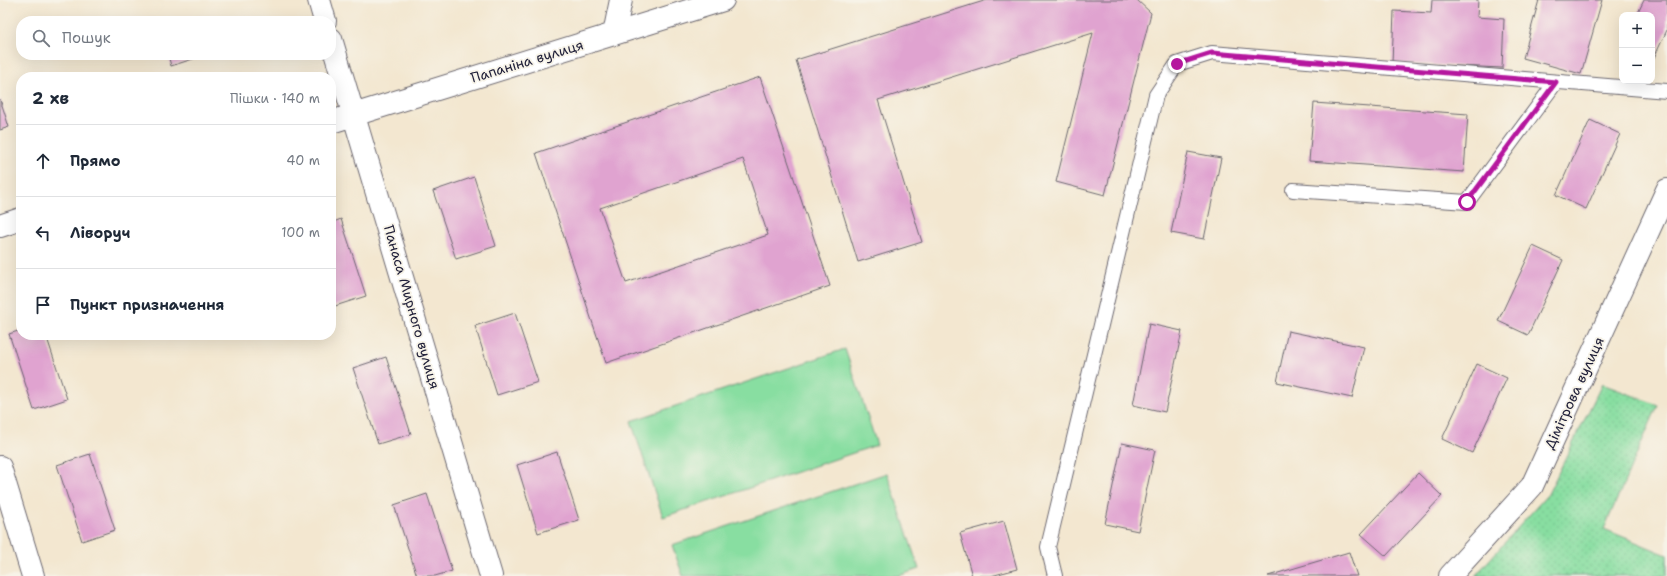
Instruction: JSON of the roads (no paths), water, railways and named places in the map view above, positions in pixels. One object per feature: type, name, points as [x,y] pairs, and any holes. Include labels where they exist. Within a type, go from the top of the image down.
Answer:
[{"type":"street","points":[[319,0],[324,16]]},
{"type":"street","points":[[614,34],[621,0]]},
{"type":"street","name":"Папаніна вулиця","points":[[336,121],[723,0]]},
{"type":"street","name":"Панаса Мирного вулиця","points":[[336,55],[491,576]]},
{"type":"street","name":"Дімітрова вулиця","points":[[1450,576],[1532,486],[1667,190]]},
{"type":"street","points":[[0,226],[16,221]]},
{"type":"street","points":[[0,467],[33,576]]},
{"type":"lane","points":[[1056,576],[1048,547],[1156,95],[1177,64],[1212,53],[1667,91]]},
{"type":"lane","points":[[1293,190],[1467,202],[1556,82]]}]
